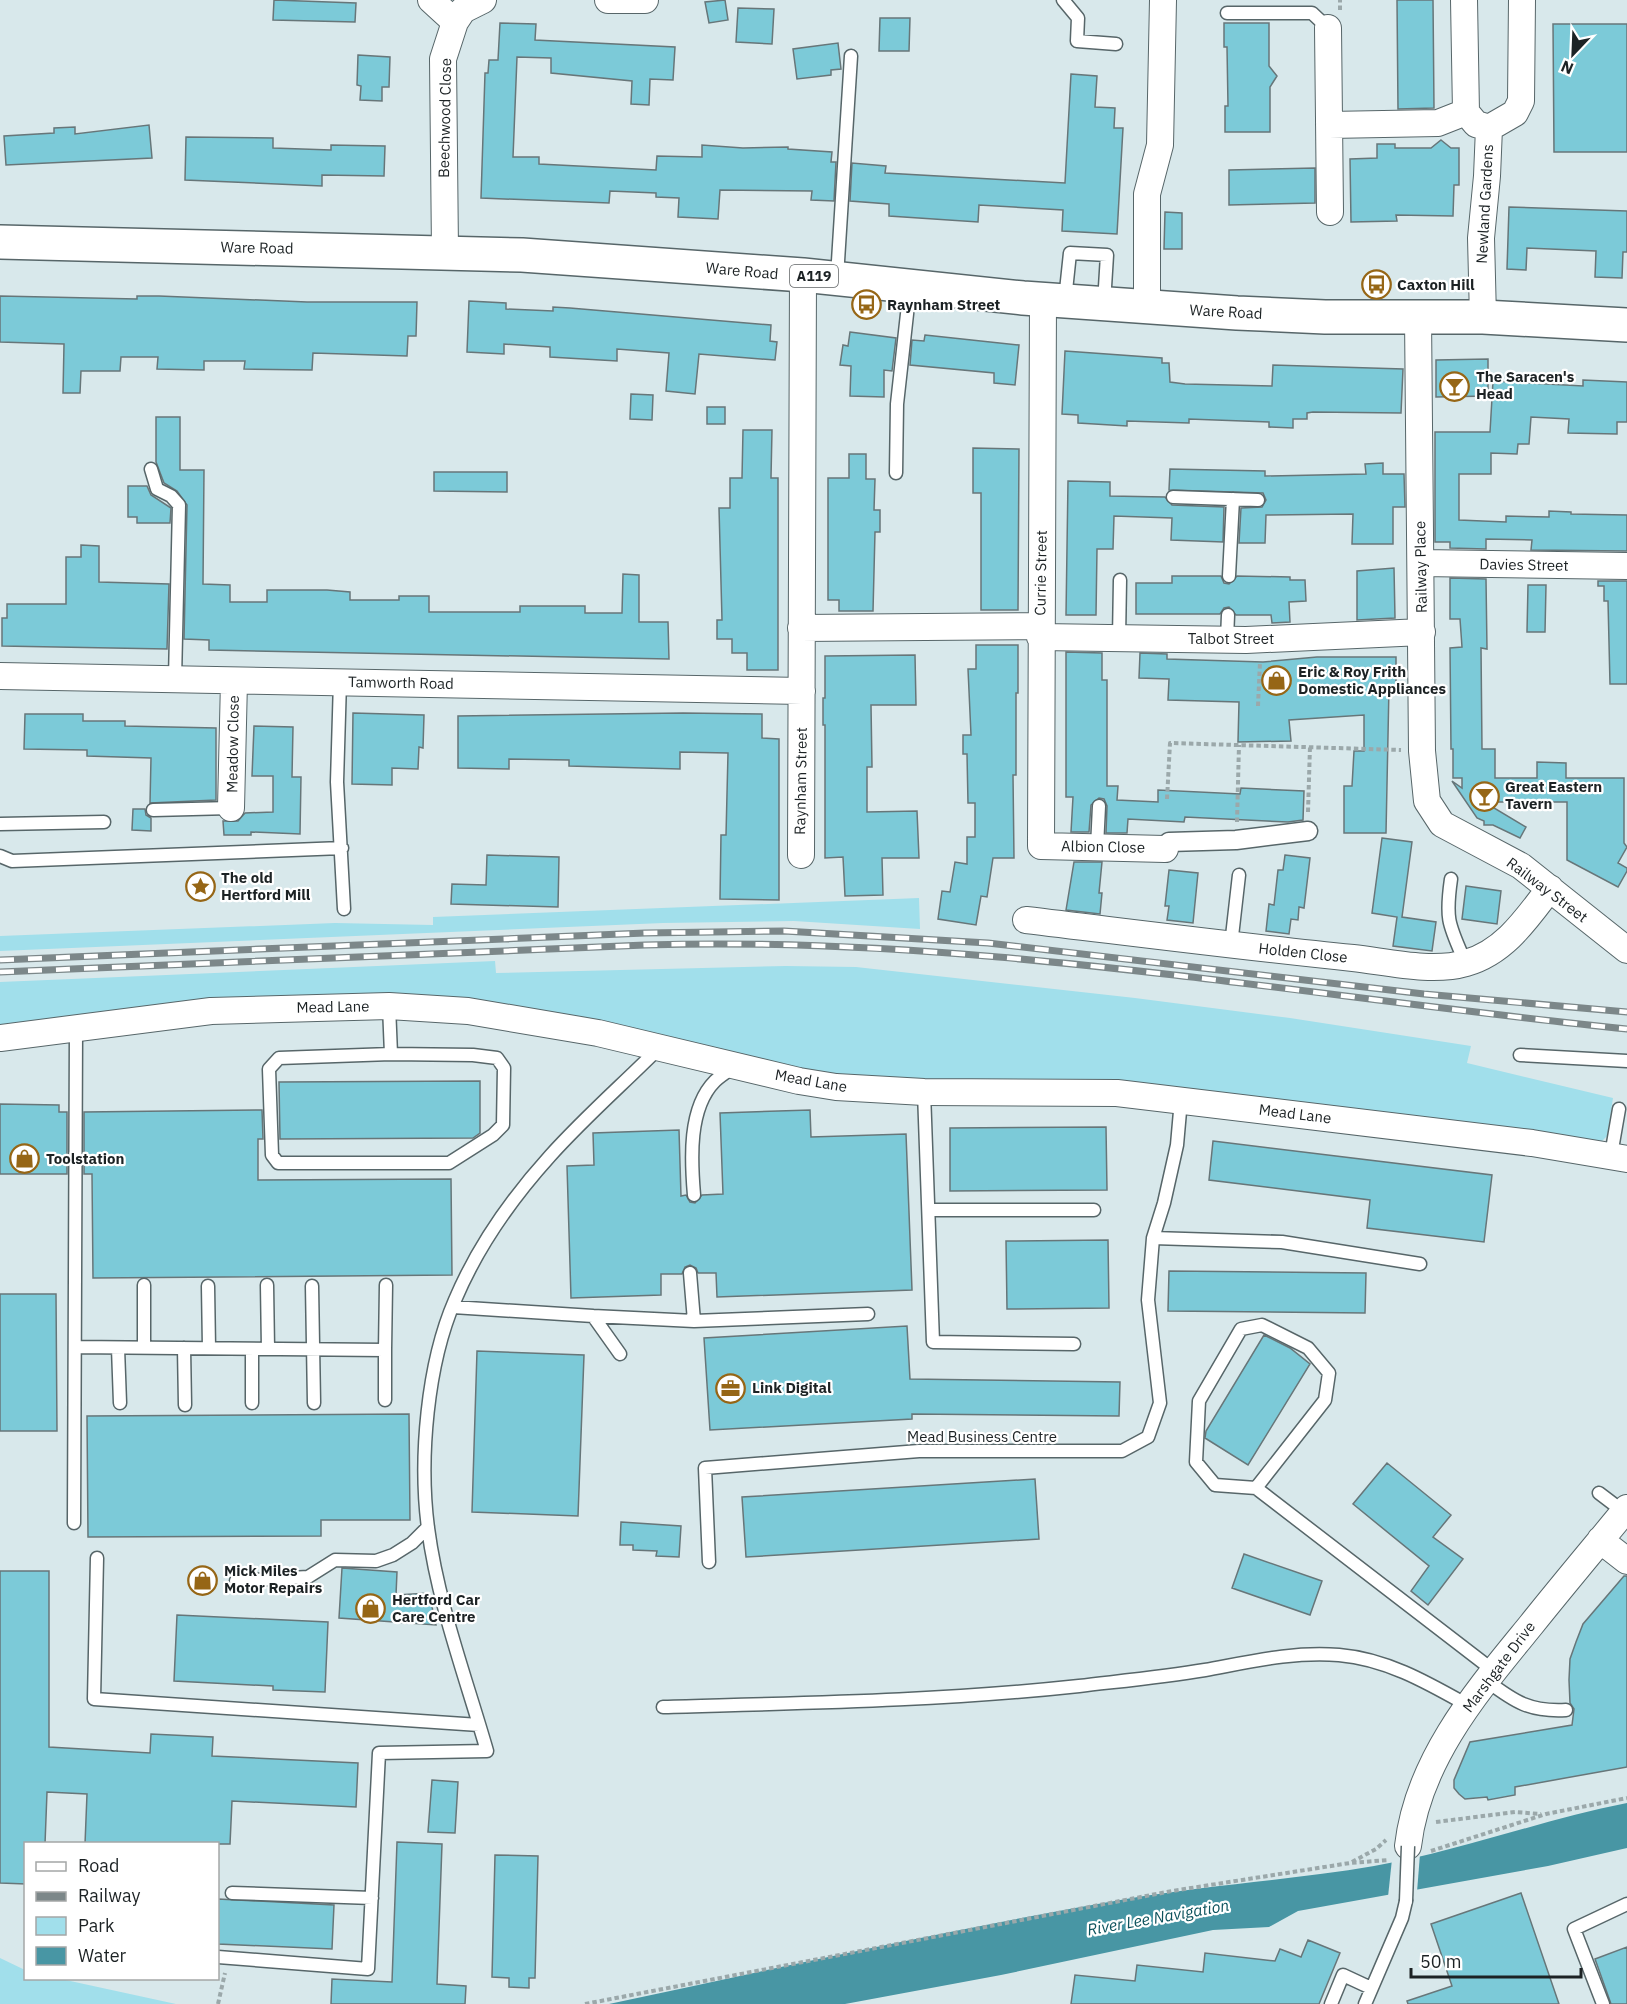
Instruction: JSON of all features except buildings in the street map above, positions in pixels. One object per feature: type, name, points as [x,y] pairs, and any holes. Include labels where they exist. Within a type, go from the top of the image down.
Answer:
[{"type":"main road","name":"Ware Road","points":[[0,242],[445,251],[803,275],[1147,307],[1325,316],[1483,317],[1627,325]]},
{"type":"street","points":[[431,0],[455,22],[462,10],[483,0]]},
{"type":"street","points":[[609,0],[645,0]]},
{"type":"street","points":[[1147,307],[1147,194],[1160,145],[1163,0]]},
{"type":"street","points":[[1329,125],[1438,123],[1466,112],[1464,0]]},
{"type":"street","name":"Newland Gardens","points":[[1466,112],[1476,124],[1488,128],[1515,113],[1521,100],[1522,0]]},
{"type":"street","name":"Beechwood Close","points":[[445,251],[443,59],[455,22]]},
{"type":"street","points":[[1328,28],[1330,212]]},
{"type":"street","name":"Newland Gardens","points":[[1483,317],[1481,238],[1487,177],[1488,128]]},
{"type":"street","name":"Raynham Street","points":[[801,855],[803,275]]},
{"type":"street","name":"Currie Street","points":[[1041,846],[1040,632],[1054,300]]},
{"type":"street","name":"Railway Place","points":[[1418,316],[1422,751],[1426,801],[1434,815]]},
{"type":"street","name":"Davies Street","points":[[1421,563],[1627,566]]},
{"type":"street","name":"Talbot Street","points":[[801,628],[1040,632],[1119,638],[1227,627],[1260,639],[1422,632]]},
{"type":"street","name":"Tamworth Road","points":[[0,676],[802,690]]},
{"type":"street","name":"Meadow Close","points":[[231,808],[234,681]]},
{"type":"street","name":"Railway Street","points":[[1434,815],[1442,824],[1521,866],[1627,950]]},
{"type":"street","points":[[1165,849],[1169,842],[1236,840],[1308,831]]},
{"type":"street","name":"Albion Close","points":[[1041,846],[1165,849]]},
{"type":"street","name":"Holden Close","points":[[1026,920],[1231,945],[1437,966],[1466,964],[1491,953],[1516,931],[1550,888]]},
{"type":"street","name":"Mead Lane","points":[[0,1038],[211,1011],[389,1006],[468,1011],[534,1020],[836,1087],[924,1092],[1117,1093],[1532,1143],[1619,1157]]},
{"type":"street","name":"Marshgate Drive","points":[[1409,1845],[1422,1788],[1443,1743],[1491,1676],[1625,1510]]},
{"type":"street","points":[[1600,1540],[1627,1561]]},
{"type":"lane","points":[[1063,0],[1078,18],[1077,41],[1116,44]]},
{"type":"lane","points":[[1227,13],[1312,13],[1328,28]]},
{"type":"lane","points":[[837,278],[851,56]]},
{"type":"lane","points":[[1054,300],[1070,252],[1107,255],[1104,304]]},
{"type":"lane","points":[[896,473],[897,404],[910,286]]},
{"type":"lane","points":[[151,469],[156,489],[171,496],[179,505],[175,679]]},
{"type":"lane","points":[[1173,497],[1258,500]]},
{"type":"lane","points":[[1229,576],[1233,499]]},
{"type":"lane","points":[[1119,638],[1120,580]]},
{"type":"lane","points":[[340,681],[337,782],[344,909]]},
{"type":"lane","points":[[1097,847],[1099,806]]},
{"type":"lane","points":[[153,810],[231,808]]},
{"type":"lane","points":[[0,824],[104,822]]},
{"type":"lane","points":[[0,855],[12,861],[342,848]]},
{"type":"lane","points":[[1231,945],[1239,875]]},
{"type":"lane","points":[[1451,879],[1446,912],[1448,924],[1466,964]]},
{"type":"lane","points":[[389,1006],[391,1054]]},
{"type":"lane","points":[[74,1523],[76,1029]]},
{"type":"lane","points":[[223,1957],[368,1969],[379,1754],[487,1751],[439,1584],[428,1527],[425,1471],[428,1407],[437,1354],[453,1307],[481,1251],[510,1206],[550,1156],[659,1048]]},
{"type":"lane","points":[[391,1054],[473,1055],[497,1058],[504,1068],[503,1125],[494,1135],[449,1163],[278,1162],[272,1155],[269,1069],[279,1058],[391,1054]]},
{"type":"lane","points":[[1520,1055],[1627,1061]]},
{"type":"lane","points":[[694,1195],[692,1167],[696,1122],[704,1098],[714,1082],[735,1066]]},
{"type":"lane","points":[[924,1092],[933,1342],[1074,1344]]},
{"type":"lane","name":"Mead Business Centre","points":[[709,1562],[705,1468],[919,1451],[1122,1451],[1148,1437],[1160,1403],[1148,1300],[1153,1238],[1164,1203],[1177,1145],[1181,1100]]},
{"type":"lane","points":[[1618,1109],[1619,1157]]},
{"type":"lane","points":[[930,1210],[1094,1210]]},
{"type":"lane","points":[[1153,1238],[1282,1242],[1420,1264]]},
{"type":"lane","points":[[690,1273],[694,1321]]},
{"type":"lane","points":[[144,1285],[144,1347]]},
{"type":"lane","points":[[267,1285],[268,1349]]},
{"type":"lane","points":[[385,1400],[386,1285]]},
{"type":"lane","points":[[208,1286],[209,1348]]},
{"type":"lane","points":[[312,1286],[314,1403]]},
{"type":"lane","points":[[453,1307],[694,1321],[868,1314]]},
{"type":"lane","points":[[593,1316],[620,1354]]},
{"type":"lane","points":[[1256,1488],[1325,1400],[1329,1373],[1308,1348],[1262,1324],[1242,1329],[1199,1401],[1196,1462],[1215,1485],[1256,1488],[1528,1708],[1543,1711],[1566,1710]]},
{"type":"lane","points":[[75,1347],[385,1350]]},
{"type":"lane","points":[[118,1348],[120,1403]]},
{"type":"lane","points":[[184,1348],[185,1405]]},
{"type":"lane","points":[[252,1349],[252,1403]]},
{"type":"lane","points":[[1599,1493],[1625,1510]]},
{"type":"lane","points":[[236,1581],[308,1577],[335,1560],[376,1561],[393,1555],[412,1543],[428,1527]]},
{"type":"lane","points":[[97,1558],[94,1698],[479,1725]]},
{"type":"lane","points":[[663,1707],[847,1701],[1076,1686],[1184,1673],[1308,1653],[1343,1655],[1392,1667],[1419,1678],[1469,1706]]},
{"type":"lane","points":[[1365,2004],[1402,1918],[1406,1901],[1409,1845]]},
{"type":"lane","points":[[232,1893],[372,1898]]},
{"type":"lane","points":[[1603,2004],[1574,1929],[1627,1904]]},
{"type":"lane","points":[[1331,2004],[1343,1975],[1371,1988]]},
{"type":"path","points":[[1258,706],[1260,639]]},
{"type":"path","points":[[1167,799],[1170,743],[1422,751]]},
{"type":"path","points":[[1236,840],[1239,745]]},
{"type":"path","points":[[1308,831],[1310,747]]},
{"type":"path","points":[[585,2004],[953,1931],[1172,1891],[1350,1863],[1409,1845],[1627,1798]]},
{"type":"path","points":[[1409,1845],[1456,1822],[1515,1812],[1546,1814]]},
{"type":"path","points":[[218,2004],[223,1957]]},
{"type":"green space","points":[[919,898],[920,929],[794,921],[663,923],[0,951],[0,936],[335,923],[433,925],[433,917]]},
{"type":"green space","points":[[495,961],[496,973],[786,966],[856,967],[1135,998],[1290,1018],[1471,1046],[1467,1063],[1613,1098],[1607,1136],[1602,1141],[1188,1092],[914,1083],[801,1070],[490,1003],[0,1027],[0,982]]},
{"type":"green space","points":[[0,1958],[24,1970],[24,1980],[66,1980],[176,2004],[0,2004]]},
{"type":"water","name":"River Lee Navigation","points":[[1627,1803],[1627,1848],[1548,1866],[1298,1911],[1269,1927],[1213,1930],[1001,1975],[845,2004],[609,2004],[867,1949],[1061,1911],[1157,1894],[1343,1871],[1406,1860]]},
{"type":"pier","points":[[1420,1854],[1417,1892],[1388,1897],[1392,1859]]},
{"type":"railway","points":[[0,960],[645,933],[784,931],[988,943],[1424,994],[1627,1012]]},
{"type":"railway","points":[[0,972],[645,945],[769,944],[892,949],[1015,958],[1627,1029]]},
{"type":"place","name":"Caxton Hill","points":[[1376,285]]},
{"type":"place","name":"Raynham Street","points":[[866,305]]},
{"type":"place","name":"The Saracen's Head","points":[[1455,386]]},
{"type":"place","name":"Eric & Roy Frith Domestic Appliances","points":[[1277,681]]},
{"type":"place","name":"Great Eastern Tavern","points":[[1484,796]]},
{"type":"place","name":"The old Hertford Mill","points":[[200,887]]},
{"type":"place","name":"Toolstation","points":[[25,1159]]},
{"type":"place","name":"Link Digital","points":[[731,1388]]},
{"type":"place","name":"Mick Miles Motor Repairs","points":[[203,1580]]},
{"type":"place","name":"Hertford Car Care Centre","points":[[371,1609]]}]
